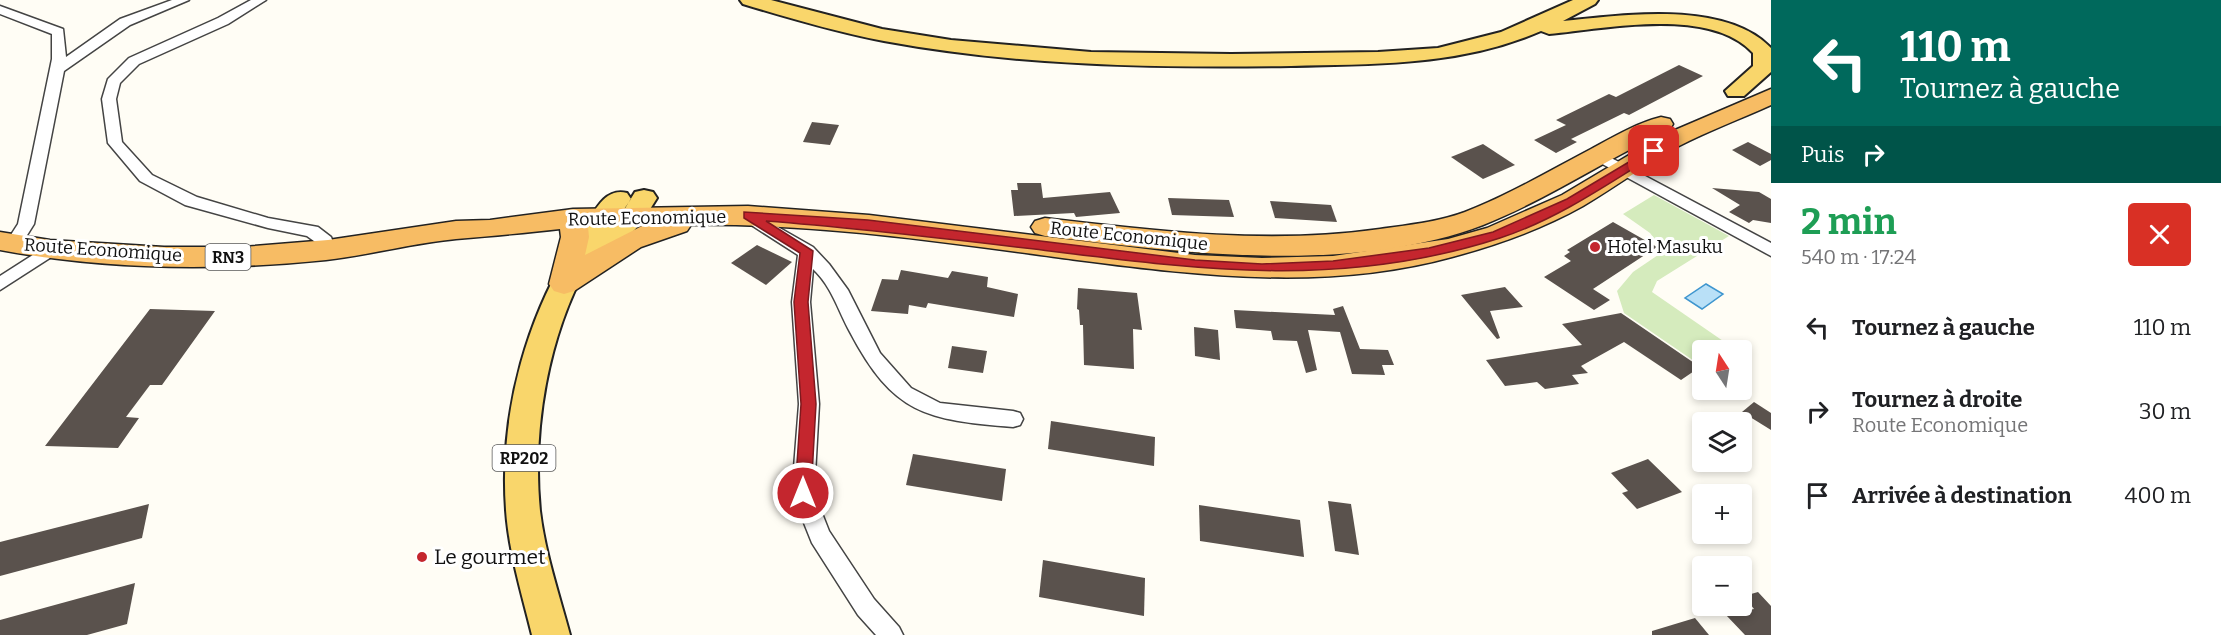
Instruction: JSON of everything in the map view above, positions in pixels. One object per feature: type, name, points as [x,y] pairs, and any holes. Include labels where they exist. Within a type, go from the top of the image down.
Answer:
[{"type":"highway","name":"Route Economique","points":[[456,230],[485,219],[540,209],[778,200],[1195,265],[1262,268],[1333,266],[1414,255],[1497,235],[1571,201],[1650,129],[1771,74]]},
{"type":"highway","name":"Route Economique","points":[[1611,163],[1670,141],[1771,96]]},
{"type":"highway","name":"Route Economique","points":[[6,242],[50,250],[164,257],[243,257],[328,250],[456,230],[490,229],[573,218],[625,207],[744,216],[900,219]]},
{"type":"highway","points":[[564,284],[600,258],[636,238],[664,228],[744,216]]},
{"type":"highway","points":[[564,284],[575,237],[573,218]]},
{"type":"main road","points":[[750,0],[843,27],[930,43],[1116,58],[1267,60],[1435,54],[1557,26],[1638,18],[1692,19],[1742,36],[1764,54],[1763,68],[1736,91]]},
{"type":"main road","points":[[788,0],[843,15],[934,31],[1036,42],[1146,46],[1256,46],[1380,44],[1453,37],[1480,30],[1554,0]]},
{"type":"main road","points":[[1497,41],[1540,24],[1588,0]]},
{"type":"main road","points":[[564,284],[625,207]]},
{"type":"main road","name":"RP202","points":[[551,635],[527,537],[523,466],[532,388],[542,344],[564,284]]},
{"type":"street","points":[[57,69],[125,22],[183,0]]},
{"type":"street","points":[[196,33],[239,0]]},
{"type":"street","points":[[260,0],[196,33],[134,61],[113,82],[109,99],[115,143],[146,178],[191,201],[268,223],[312,231],[325,241],[328,250]]},
{"type":"street","points":[[0,10],[58,32],[57,69],[26,224],[6,242]]},
{"type":"street","points":[[1611,163],[1771,250]]},
{"type":"street","points":[[744,216],[807,251],[834,280],[862,338],[896,388],[918,405],[951,414],[1013,419]]},
{"type":"street","points":[[0,284],[50,250]]},
{"type":"street","points":[[807,251],[801,302],[809,404],[803,493],[820,536],[866,607],[891,635]]},
{"type":"green space","points":[[1654,195],[1729,236],[1657,281],[1652,292],[1722,340],[1692,340],[1692,360],[1624,313],[1617,291],[1633,272],[1664,251],[1650,233],[1623,214]]},
{"type":"water","points":[[1706,284],[1723,294],[1702,309],[1685,298]]},
{"type":"building","points":[[1679,65],[1703,76],[1629,115],[1624,113],[1571,139],[1577,142],[1556,153],[1534,140],[1566,125],[1556,120],[1609,94],[1616,97]]},
{"type":"building","points":[[812,122],[839,125],[830,145],[803,142]]},
{"type":"building","points":[[1748,142],[1771,154],[1771,160],[1760,166],[1732,150]]},
{"type":"building","points":[[1483,144],[1515,165],[1483,179],[1451,157]]},
{"type":"building","points":[[1017,183],[1041,183],[1043,198],[1110,192],[1120,213],[1076,217],[1074,213],[1014,216],[1011,190],[1018,190]]},
{"type":"building","points":[[1712,188],[1759,192],[1771,199],[1771,223],[1753,220],[1749,223],[1729,212],[1740,205]]},
{"type":"building","points":[[1168,198],[1229,200],[1234,217],[1172,215]]},
{"type":"building","points":[[1270,201],[1331,205],[1337,222],[1275,218]]},
{"type":"building","points":[[1613,222],[1657,247],[1593,289],[1610,300],[1594,310],[1544,277],[1571,261],[1564,256],[1570,252],[1567,250]]},
{"type":"building","points":[[757,245],[792,262],[766,285],[731,263]]},
{"type":"building","points":[[901,270],[948,278],[952,271],[988,277],[987,287],[1018,294],[1014,317],[928,303],[926,308],[909,305],[908,314],[871,311],[882,279],[898,280]]},
{"type":"building","points":[[1505,287],[1523,307],[1490,311],[1500,338],[1497,339],[1461,295]]},
{"type":"building","points":[[1078,288],[1137,293],[1142,330],[1133,329],[1134,369],[1084,365],[1083,325],[1080,325],[1077,309]]},
{"type":"building","points":[[1343,306],[1360,349],[1388,350],[1394,365],[1382,365],[1385,375],[1352,374],[1340,332],[1308,330],[1317,370],[1306,373],[1297,341],[1273,340],[1271,331],[1236,328],[1234,310],[1335,315],[1333,309]]},
{"type":"building","points":[[150,309],[215,311],[162,385],[150,385],[126,417],[139,418],[118,448],[45,446]]},
{"type":"building","points":[[1621,313],[1692,362],[1692,372],[1681,380],[1624,342],[1581,366],[1588,373],[1572,375],[1579,384],[1545,389],[1537,382],[1505,386],[1486,360],[1582,345],[1562,324]]},
{"type":"building","points":[[1194,327],[1218,330],[1220,360],[1195,356]]},
{"type":"building","points":[[952,346],[987,351],[983,373],[948,368]]},
{"type":"building","points":[[1754,402],[1771,413],[1771,430],[1752,418],[1752,412],[1742,412]]},
{"type":"building","points":[[1051,421],[1155,437],[1154,466],[1048,449]]},
{"type":"building","points":[[913,454],[1006,469],[1002,501],[906,485]]},
{"type":"building","points":[[1648,459],[1682,492],[1637,509],[1622,493],[1628,491],[1611,473]]},
{"type":"building","points":[[1328,501],[1351,504],[1359,555],[1335,551]]},
{"type":"building","points":[[149,504],[142,538],[0,576],[0,542]]},
{"type":"building","points":[[1199,505],[1300,520],[1304,557],[1200,541]]},
{"type":"building","points":[[1043,560],[1145,578],[1144,616],[1039,597]]},
{"type":"building","points":[[135,583],[127,624],[87,635],[0,635],[0,620]]},
{"type":"building","points":[[1758,592],[1771,606],[1771,635],[1745,635],[1727,616],[1752,616],[1752,609],[1754,609],[1752,594]]},
{"type":"building","points":[[1695,618],[1709,635],[1652,635],[1652,631]]},
{"type":"place","name":"Hotel Masuku","points":[[1595,247]]},
{"type":"place","name":"Le gourmet","points":[[422,557]]},
{"type":"route","points":[[803,493],[809,404],[801,302],[807,251],[748,215],[868,225],[1195,265],[1262,268],[1333,266],[1392,260],[1448,249],[1497,235],[1571,201],[1654,151]]}]
